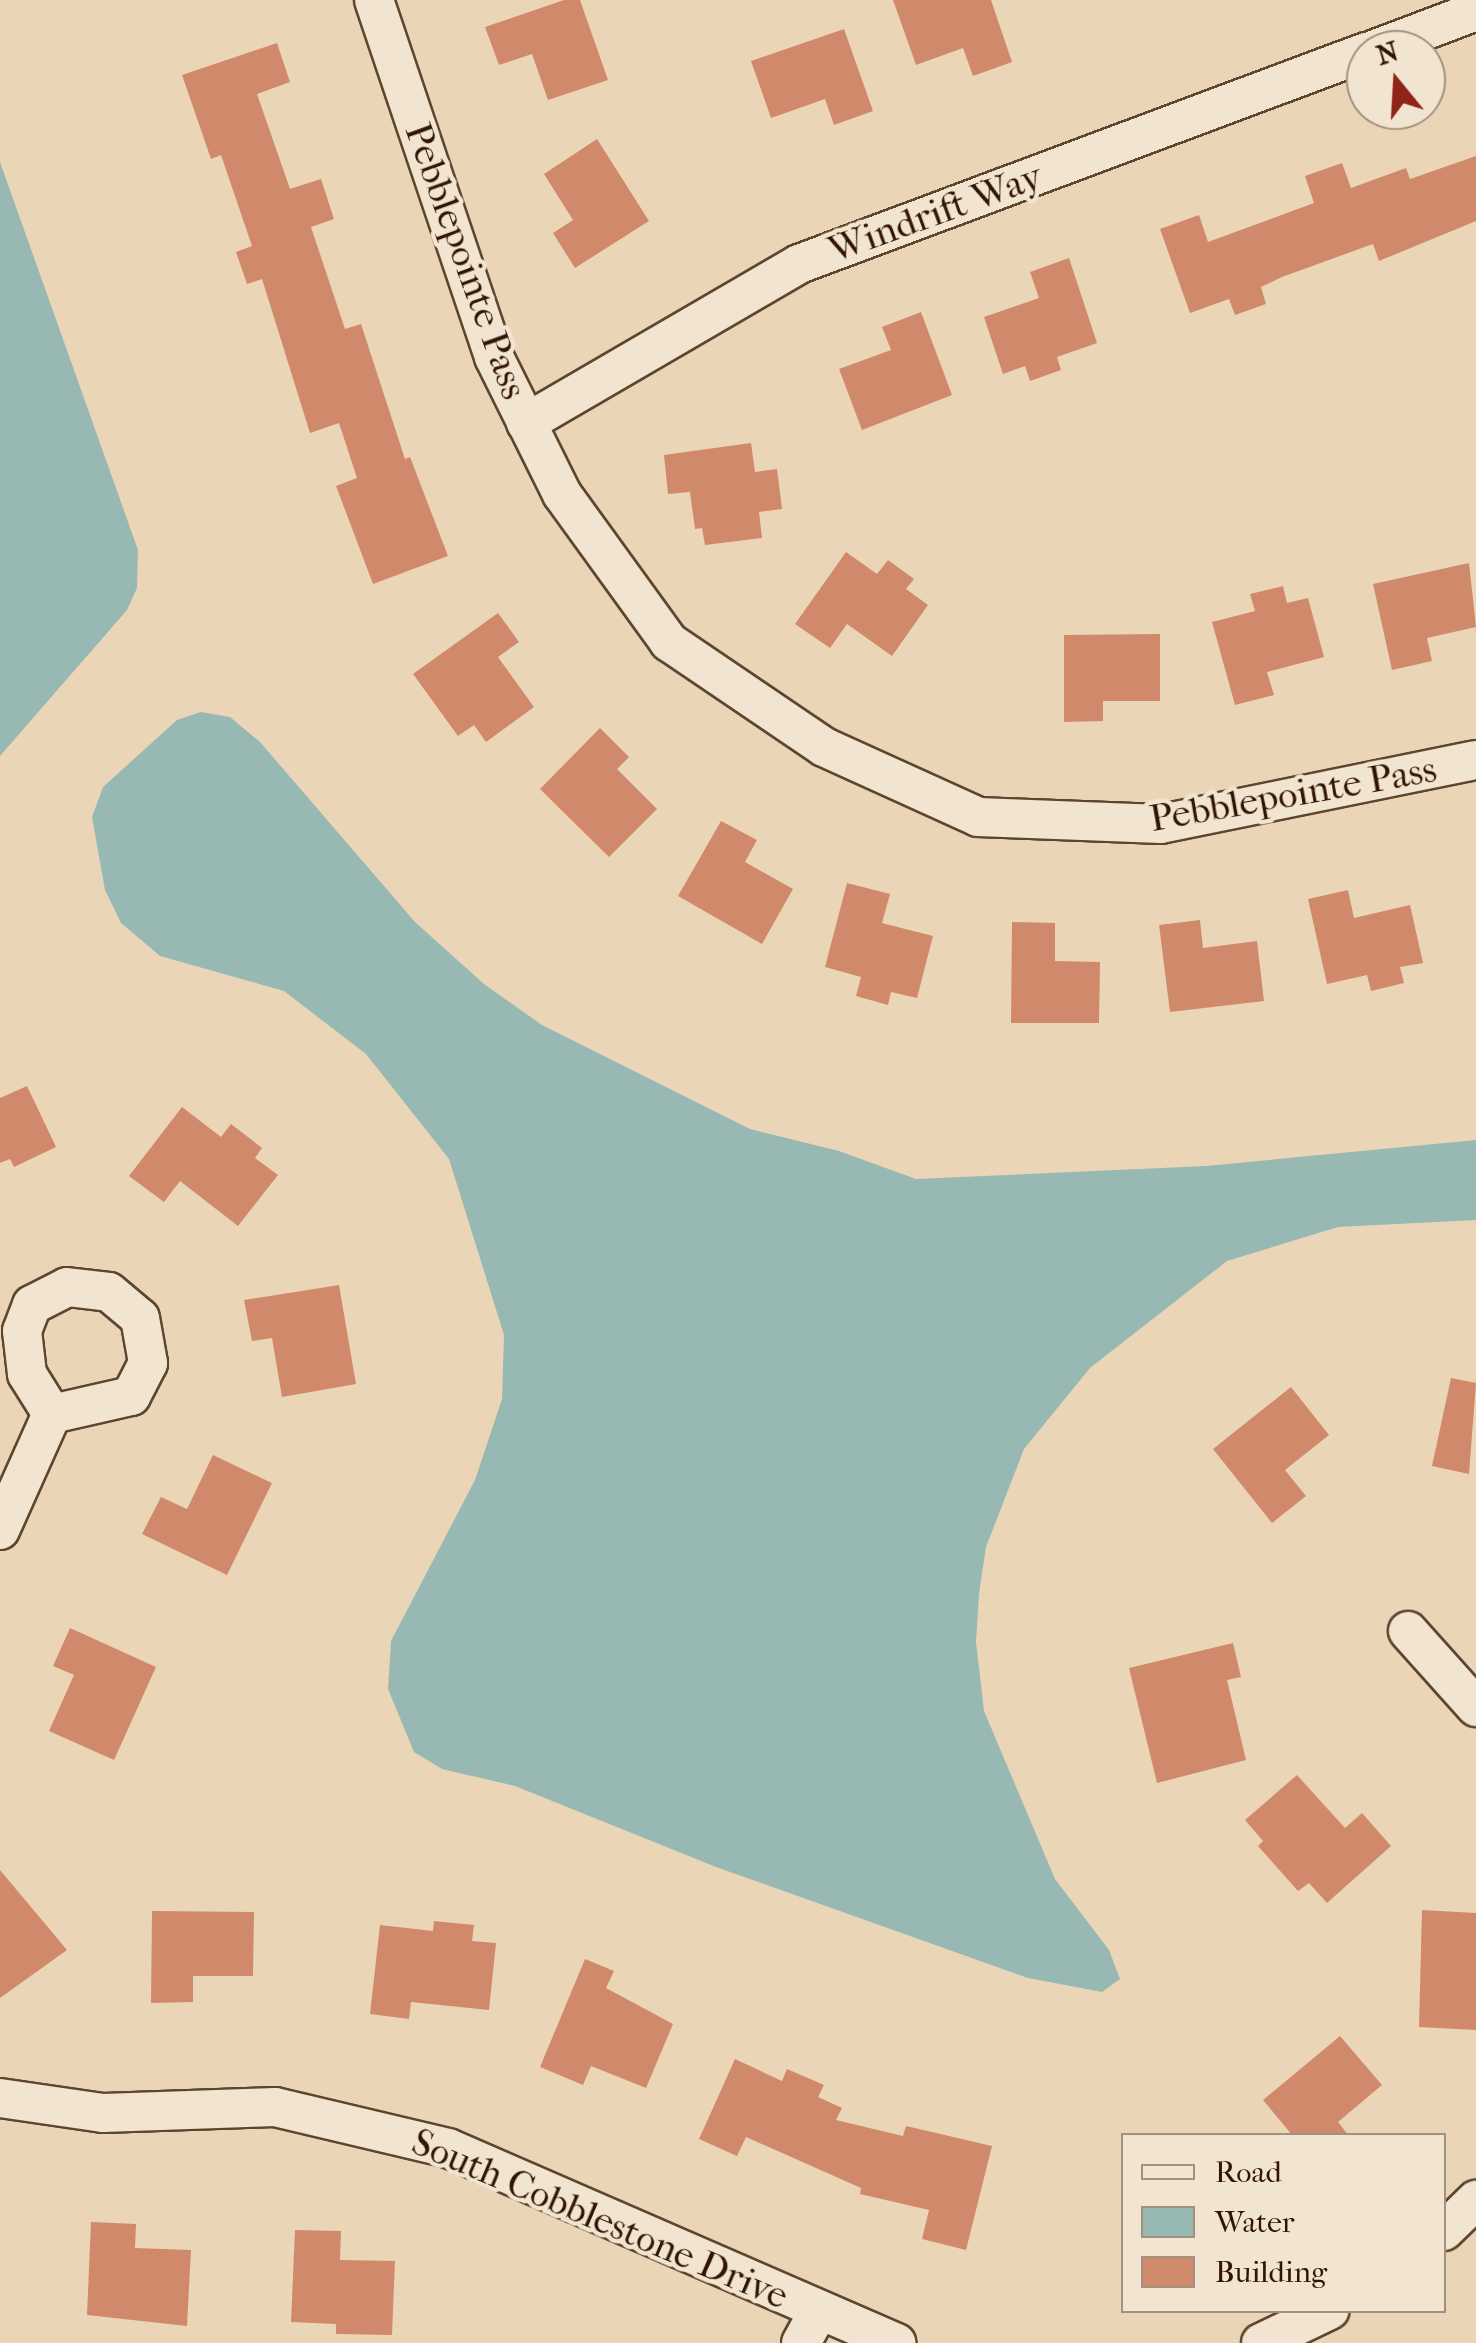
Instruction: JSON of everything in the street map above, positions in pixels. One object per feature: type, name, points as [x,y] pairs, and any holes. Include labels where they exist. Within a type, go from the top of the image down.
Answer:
[{"type":"street","name":"Pebblepointe Pass","points":[[374,0],[494,357],[562,494],[668,642],[824,746],[978,817],[1161,824],[1476,760]]},
{"type":"street","name":"Windrift Way","points":[[1427,30],[1476,12]]},
{"type":"street","name":"Windrift Way","points":[[526,423],[799,264],[1346,60]]},
{"type":"street","points":[[0,1530],[52,1414]]},
{"type":"street","points":[[1408,1632],[1476,1707]]},
{"type":"street","name":"South Cobblestone Drive","points":[[0,2098],[103,2113],[275,2108],[448,2148],[810,2327],[896,2343]]},
{"type":"street","points":[[1446,2229],[1476,2200]]},
{"type":"street","points":[[1261,2343],[1324,2313]]},
{"type":"water","points":[[0,162],[138,550],[137,588],[127,610],[0,756]]},
{"type":"water","points":[[201,712],[230,717],[260,742],[415,922],[484,984],[542,1025],[750,1129],[839,1151],[916,1179],[1206,1166],[1476,1140],[1476,1220],[1338,1227],[1227,1261],[1090,1368],[1024,1449],[986,1547],[976,1642],[984,1711],[1055,1879],[1109,1950],[1120,1979],[1102,1992],[1028,1978],[716,1867],[515,1786],[442,1769],[414,1752],[388,1689],[391,1641],[475,1480],[502,1399],[504,1335],[449,1159],[366,1054],[284,991],[160,956],[121,923],[105,890],[92,817],[103,787],[177,720]]},
{"type":"building","points":[[564,0],[580,0],[608,80],[548,100],[532,54],[499,65],[485,27]]},
{"type":"building","points":[[893,0],[991,0],[1012,62],[973,76],[963,48],[916,65]]},
{"type":"building","points":[[844,29],[873,111],[834,125],[825,99],[771,118],[751,61]]},
{"type":"building","points":[[277,43],[290,82],[257,94],[290,189],[321,179],[334,219],[311,227],[345,329],[361,324],[405,459],[410,457],[448,556],[373,584],[336,486],[357,478],[339,423],[310,433],[262,279],[247,284],[236,252],[252,246],[221,155],[211,159],[182,75]]},
{"type":"building","points":[[597,139],[649,221],[575,268],[553,233],[573,220],[544,174]]},
{"type":"building","points":[[1476,156],[1476,221],[1379,261],[1373,244],[1282,277],[1261,287],[1266,304],[1235,315],[1229,299],[1190,313],[1160,229],[1199,215],[1208,242],[1314,203],[1305,176],[1342,163],[1351,188],[1406,168],[1410,179]]},
{"type":"building","points":[[1069,258],[1097,343],[1057,357],[1061,370],[1030,381],[1025,366],[1003,374],[984,317],[1039,298],[1030,272]]},
{"type":"building","points":[[921,312],[952,395],[862,430],[839,369],[891,350],[882,327]]},
{"type":"building","points":[[751,443],[755,472],[777,469],[782,509],[759,512],[762,538],[705,545],[702,528],[695,529],[690,492],[668,494],[664,455]]},
{"type":"building","points":[[846,552],[877,574],[888,560],[914,579],[906,589],[928,605],[892,656],[847,624],[830,648],[795,624]]},
{"type":"building","points":[[1469,563],[1476,627],[1427,638],[1432,661],[1392,670],[1373,584]]},
{"type":"building","points":[[1283,586],[1287,603],[1308,598],[1324,657],[1267,672],[1274,695],[1235,705],[1212,622],[1255,611],[1250,594]]},
{"type":"building","points":[[498,613],[519,642],[498,657],[534,707],[486,742],[474,725],[458,736],[413,674]]},
{"type":"building","points":[[1160,634],[1160,701],[1103,701],[1103,721],[1064,722],[1064,635]]},
{"type":"building","points":[[600,728],[629,757],[617,769],[657,809],[609,857],[540,789]]},
{"type":"building","points":[[721,821],[757,840],[745,862],[793,889],[762,944],[678,896]]},
{"type":"building","points":[[847,883],[890,894],[882,923],[933,936],[917,998],[891,992],[888,1005],[856,996],[861,977],[825,967]]},
{"type":"building","points":[[1348,890],[1354,918],[1410,905],[1423,963],[1400,967],[1404,983],[1371,991],[1367,975],[1327,984],[1308,899]]},
{"type":"building","points":[[1200,920],[1203,948],[1257,941],[1264,1001],[1170,1012],[1159,925]]},
{"type":"building","points":[[1012,922],[1055,923],[1055,961],[1100,962],[1099,1023],[1011,1023]]},
{"type":"building","points":[[27,1086],[56,1147],[14,1167],[10,1159],[0,1163],[0,1098]]},
{"type":"building","points":[[182,1107],[221,1137],[231,1124],[262,1148],[255,1158],[278,1175],[238,1226],[180,1181],[164,1202],[129,1176]]},
{"type":"building","points":[[339,1285],[356,1384],[282,1397],[272,1338],[252,1341],[244,1300]]},
{"type":"building","points":[[1451,1378],[1476,1383],[1469,1474],[1432,1466]]},
{"type":"building","points":[[1291,1387],[1329,1435],[1285,1470],[1306,1496],[1272,1523],[1213,1449]]},
{"type":"building","points":[[213,1455],[272,1483],[227,1575],[142,1534],[161,1497],[187,1509]]},
{"type":"building","points":[[70,1628],[156,1667],[114,1760],[49,1731],[74,1675],[53,1666]]},
{"type":"building","points":[[1233,1643],[1241,1677],[1227,1680],[1246,1760],[1157,1783],[1129,1668]]},
{"type":"building","points":[[1297,1775],[1345,1828],[1362,1813],[1391,1846],[1327,1903],[1309,1883],[1298,1891],[1258,1846],[1263,1841],[1245,1820]]},
{"type":"building","points":[[0,1870],[67,1950],[0,1998]]},
{"type":"building","points":[[1422,1910],[1476,1913],[1476,2030],[1419,2027]]},
{"type":"building","points":[[152,1911],[254,1912],[253,1976],[193,1976],[193,2002],[151,2003]]},
{"type":"building","points":[[434,1921],[474,1925],[472,1941],[496,1943],[489,2010],[411,2002],[409,2019],[370,2014],[380,1925],[433,1931]]},
{"type":"building","points":[[585,1959],[614,1971],[606,1988],[673,2024],[646,2088],[591,2066],[583,2085],[540,2067]]},
{"type":"building","points":[[1340,2036],[1382,2085],[1338,2122],[1347,2133],[1290,2133],[1263,2100]]},
{"type":"building","points":[[735,2059],[782,2081],[787,2069],[824,2085],[818,2097],[842,2108],[836,2120],[903,2136],[906,2126],[992,2146],[966,2250],[922,2239],[929,2210],[860,2194],[861,2188],[746,2137],[737,2156],[699,2139]]},
{"type":"building","points":[[91,2222],[136,2224],[135,2248],[191,2250],[187,2326],[87,2315]]},
{"type":"building","points":[[295,2230],[341,2231],[340,2260],[395,2261],[392,2335],[336,2334],[336,2324],[291,2322]]}]
